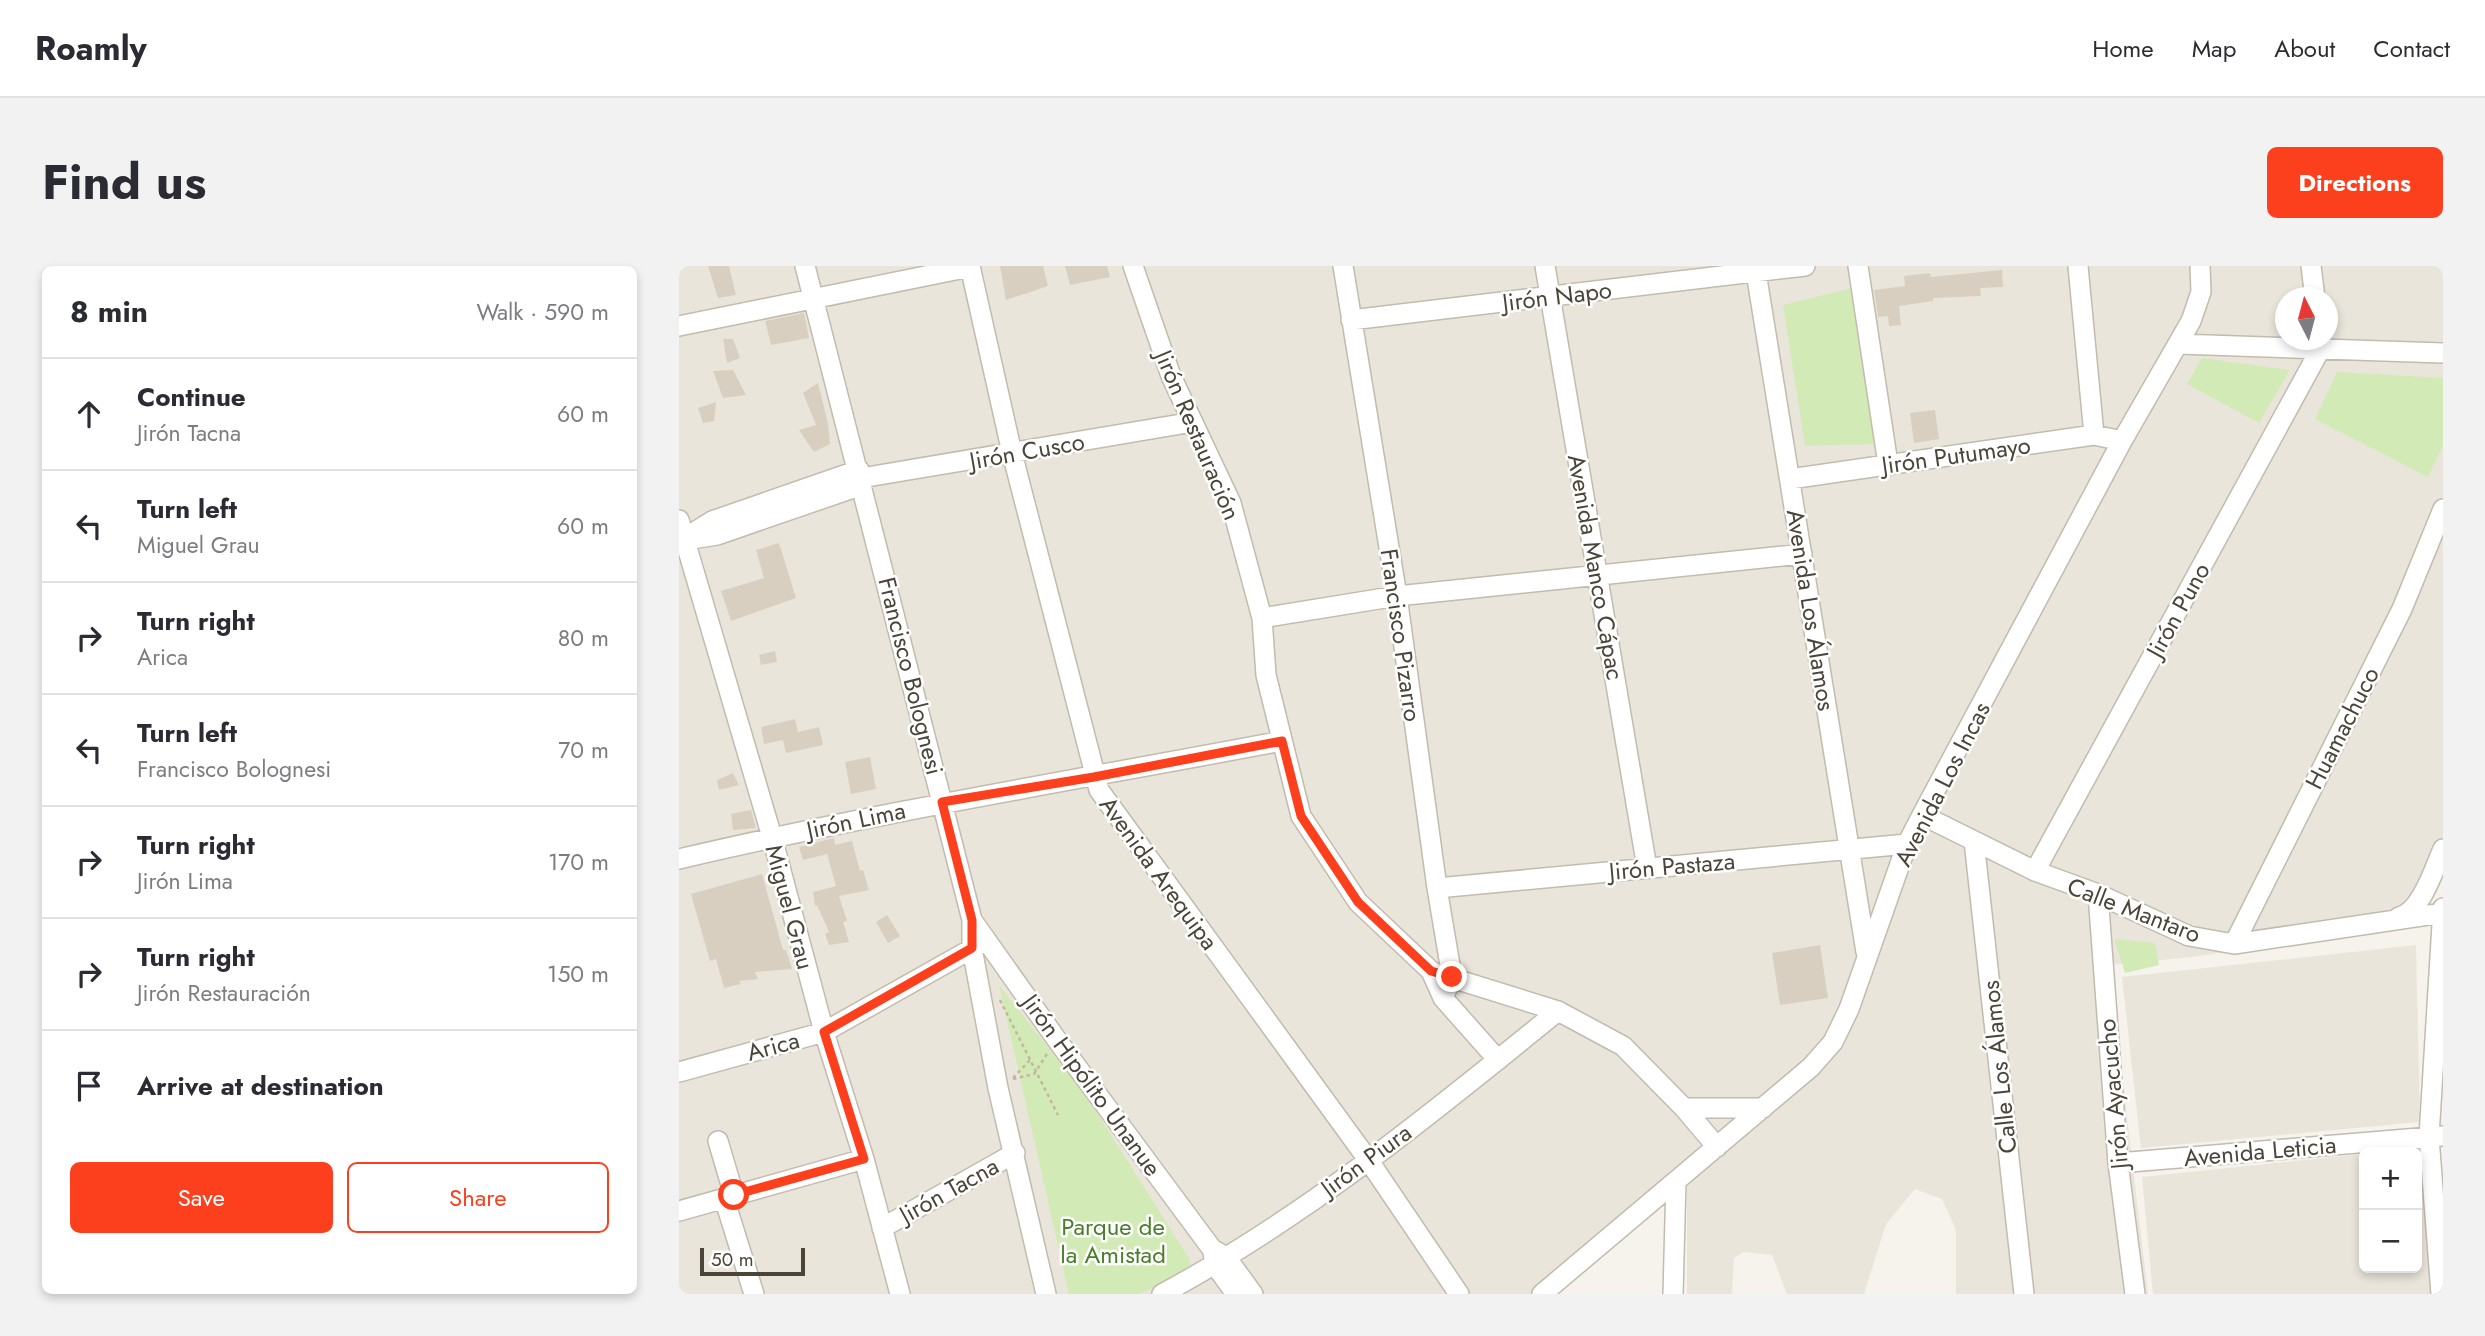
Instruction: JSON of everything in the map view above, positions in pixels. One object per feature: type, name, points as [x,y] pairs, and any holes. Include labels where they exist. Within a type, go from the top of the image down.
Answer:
[{"type":"street","name":"Francisco Bolognesi","points":[[805,266],[979,944],[1015,1153],[1046,1294]]},
{"type":"street","points":[[679,326],[970,266]]},
{"type":"street","name":"Avenida Arequipa","points":[[970,266],[1012,453],[1099,790],[1369,1161],[1459,1294]]},
{"type":"street","name":"Jirón Restauración","points":[[1133,266],[1171,376],[1231,503],[1262,618],[1266,675],[1301,816],[1358,902],[1431,971],[1443,998],[1499,1060]]},
{"type":"street","name":"Avenida Manco Cápac","points":[[1545,266],[1647,868]]},
{"type":"street","name":"Jirón Napo","points":[[1351,320],[1550,297],[1755,269],[1805,266]]},
{"type":"street","points":[[1858,266],[1888,464]]},
{"type":"street","points":[[2078,266],[2094,435]]},
{"type":"street","name":"Avenida Los Incas","points":[[1542,1294],[1811,1067],[1833,1042],[1849,1009],[1907,844],[2122,441],[2191,321],[2201,292],[2200,266]]},
{"type":"street","points":[[2311,266],[2314,287]]},
{"type":"street","name":"Francisco Pizarro","points":[[1343,268],[1397,596],[1437,888],[1452,977]]},
{"type":"street","name":"Avenida Los Álamos","points":[[1755,269],[1867,955]]},
{"type":"street","points":[[2179,344],[2275,344]]},
{"type":"street","points":[[2338,345],[2443,352]]},
{"type":"street","name":"Jirón Puno","points":[[2035,871],[2317,350]]},
{"type":"street","name":"Jirón Cusco","points":[[681,533],[712,521],[861,478],[1193,422]]},
{"type":"street","name":"Jirón Putumayo","points":[[1790,479],[2094,435],[2122,441]]},
{"type":"street","name":"Huamachuco","points":[[2234,944],[2402,609],[2443,509]]},
{"type":"street","name":"Miguel Grau","points":[[681,533],[772,837],[824,1032],[864,1159],[900,1294]]},
{"type":"street","points":[[1262,618],[1397,596],[1802,554]]},
{"type":"street","name":"Jirón Lima","points":[[679,859],[942,802],[1094,777],[1282,741]]},
{"type":"street","name":"Calle Mantaro","points":[[1922,815],[2035,871],[2098,894],[2189,936],[2234,944],[2442,912]]},
{"type":"street","name":"Calle Los Álamos","points":[[1974,841],[2024,1294]]},
{"type":"street","name":"Jirón Pastaza","points":[[1437,888],[1907,844]]},
{"type":"street","points":[[2360,926],[2405,916],[2414,908],[2443,849]]},
{"type":"street","name":"Jirón Ayacucho","points":[[2098,894],[2118,1163],[2135,1294]]},
{"type":"street","points":[[2441,1294],[2436,1136],[2442,912]]},
{"type":"street","name":"Arica","points":[[679,1072],[824,1032],[979,944]]},
{"type":"street","name":"Jirón Hipólito Unanue","points":[[979,944],[1057,1040],[1218,1257],[1253,1294]]},
{"type":"street","name":"Jirón Restauración","points":[[1431,971],[1558,1011],[1623,1046],[1684,1108],[1717,1147]]},
{"type":"street","points":[[1443,998],[1452,977]]},
{"type":"street","name":"Jirón Piura","points":[[1162,1294],[1369,1161],[1558,1011]]},
{"type":"street","points":[[1684,1108],[1763,1108]]},
{"type":"street","name":"Avenida Leticia","points":[[2118,1163],[2436,1136]]},
{"type":"street","points":[[717,1141],[754,1294]]},
{"type":"street","name":"Jirón Tacna","points":[[882,1228],[1015,1153]]},
{"type":"street","points":[[679,1211],[864,1159]]},
{"type":"street","points":[[1673,1294],[1676,1181]]},
{"type":"street","name":"Jirón Hipólito Unanue","points":[[1218,1257],[1236,1294]]},
{"type":"path","points":[[996,992],[1058,1115]]},
{"type":"path","points":[[1005,1084],[1034,1074],[1057,1040]]},
{"type":"path","points":[[1005,1084],[1031,1059]]},
{"type":"shaded area","points":[[679,266],[2443,266],[2443,868],[2416,923],[2193,957],[2109,965],[2148,1294],[1956,1294],[1956,1230],[1942,1199],[1915,1189],[1886,1224],[1864,1294],[1787,1294],[1772,1255],[1744,1252],[1734,1258],[1732,1294],[1687,1294],[1687,1188],[1660,1184],[1553,1294],[679,1294]]},
{"type":"shaded area","points":[[2416,945],[2420,1122],[2141,1148],[2122,977]]},
{"type":"shaded area","points":[[2422,1148],[2434,1294],[2153,1294],[2142,1177],[2359,1155],[2359,1273],[2422,1273]]},
{"type":"green space","points":[[1852,288],[1875,444],[1805,446],[1783,305]]},
{"type":"green space","points":[[2202,358],[2290,370],[2259,423],[2187,384]]},
{"type":"green space","points":[[2337,372],[2443,378],[2443,445],[2428,477],[2315,419]]},
{"type":"green space","points":[[2114,939],[2155,943],[2159,965],[2125,973]]},
{"type":"green space","name":"Parque de la Amistad","points":[[999,985],[1087,1097],[1190,1260],[1189,1269],[1182,1275],[1139,1294],[1069,1294]]},
{"type":"building","points":[[708,266],[729,266],[736,295],[718,298]]},
{"type":"building","points":[[1000,266],[1043,266],[1048,286],[1006,300]]},
{"type":"building","points":[[1065,266],[1107,266],[1110,277],[1070,285]]},
{"type":"building","points":[[2002,270],[2003,287],[1980,288],[1981,296],[1933,298],[1933,301],[1899,306],[1901,325],[1889,326],[1888,316],[1878,317],[1874,290],[1905,286],[1904,276],[1930,273],[1931,277]]},
{"type":"building","points":[[804,313],[809,338],[771,345],[765,321]]},
{"type":"building","points":[[723,339],[733,339],[740,358],[727,363]]},
{"type":"building","points":[[733,370],[746,395],[723,398],[713,371]]},
{"type":"building","points":[[818,383],[830,444],[814,452],[799,430],[816,425],[803,393]]},
{"type":"building","points":[[716,402],[714,421],[703,423],[698,408]]},
{"type":"building","points":[[1935,410],[1939,439],[1914,443],[1910,413]]},
{"type":"building","points":[[779,543],[796,598],[731,621],[721,591],[764,578],[756,550]]},
{"type":"building","points":[[775,651],[777,662],[761,665],[759,655]]},
{"type":"building","points":[[795,719],[798,732],[819,727],[823,745],[786,753],[783,740],[764,744],[761,727]]},
{"type":"building","points":[[870,757],[876,789],[851,794],[845,762]]},
{"type":"building","points":[[733,773],[739,785],[719,790],[717,780]]},
{"type":"building","points":[[751,810],[756,828],[733,830],[731,814]]},
{"type":"building","points":[[834,838],[835,845],[852,841],[860,871],[863,870],[869,890],[839,896],[847,921],[843,922],[849,942],[829,945],[825,934],[829,932],[817,905],[815,906],[813,892],[836,886],[827,854],[803,860],[799,847]]},
{"type":"building","points":[[762,874],[783,950],[786,950],[792,969],[755,972],[758,979],[739,981],[741,984],[724,988],[716,959],[710,961],[691,894]]},
{"type":"building","points":[[887,915],[900,936],[888,943],[876,922]]},
{"type":"building","points":[[1820,945],[1828,998],[1780,1005],[1772,953]]},
{"type":"route","points":[[734,1195],[864,1159],[824,1032],[972,948],[972,920],[942,802],[1094,777],[1282,741],[1301,816],[1358,902],[1431,971],[1452,977]]}]
